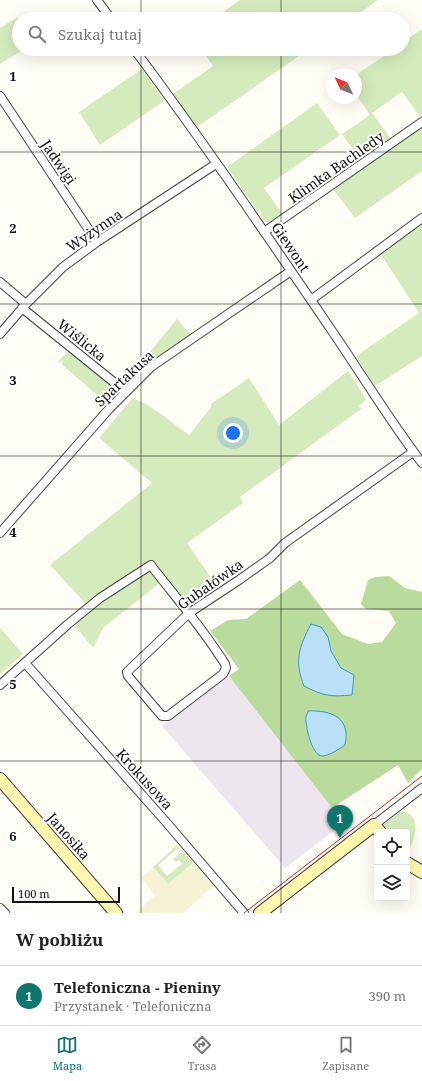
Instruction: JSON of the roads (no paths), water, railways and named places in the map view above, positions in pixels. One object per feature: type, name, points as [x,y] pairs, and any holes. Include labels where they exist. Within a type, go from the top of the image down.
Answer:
[{"type":"street","points":[[97,0],[106,12]]},
{"type":"street","name":"Giewont","points":[[139,56],[264,232],[413,452],[422,463]]},
{"type":"street","name":"Jadwigi","points":[[0,96],[97,242]]},
{"type":"street","name":"Klimka Bachledy","points":[[264,232],[422,122]]},
{"type":"street","name":"Wyżynna","points":[[0,334],[24,306],[63,267],[97,242],[216,164]]},
{"type":"street","points":[[311,300],[422,218]]},
{"type":"street","name":"Spartakusa","points":[[0,533],[109,408],[151,367],[291,271]]},
{"type":"street","name":"Wiślicka","points":[[0,282],[24,306],[126,392]]},
{"type":"street","name":"Gubałówka","points":[[189,613],[209,639],[226,668],[223,674],[168,716],[164,717],[127,674],[127,672],[189,613],[270,558],[285,543],[413,452]]},
{"type":"street","points":[[0,685],[100,598],[150,565],[189,613]]},
{"type":"street","name":"Krokusowa","points":[[25,663],[166,822],[244,913]]},
{"type":"street","name":"Janosika","points":[[0,779],[116,913]]},
{"type":"street","points":[[260,913],[377,828],[422,788]]},
{"type":"street","points":[[410,865],[422,872]]},
{"type":"street","points":[[0,908],[5,913]]},
{"type":"water","points":[[311,624],[321,627],[328,637],[331,651],[341,668],[354,675],[352,695],[327,695],[304,686],[299,669],[299,654],[303,640]]},
{"type":"water","points":[[308,711],[325,712],[338,718],[345,728],[345,745],[328,755],[318,755],[312,746],[308,733],[306,716]]},
{"type":"tram line","points":[[244,913],[422,776]]},
{"type":"place","name":"Telefoniczna - Pieniny","points":[[340,838]]}]
